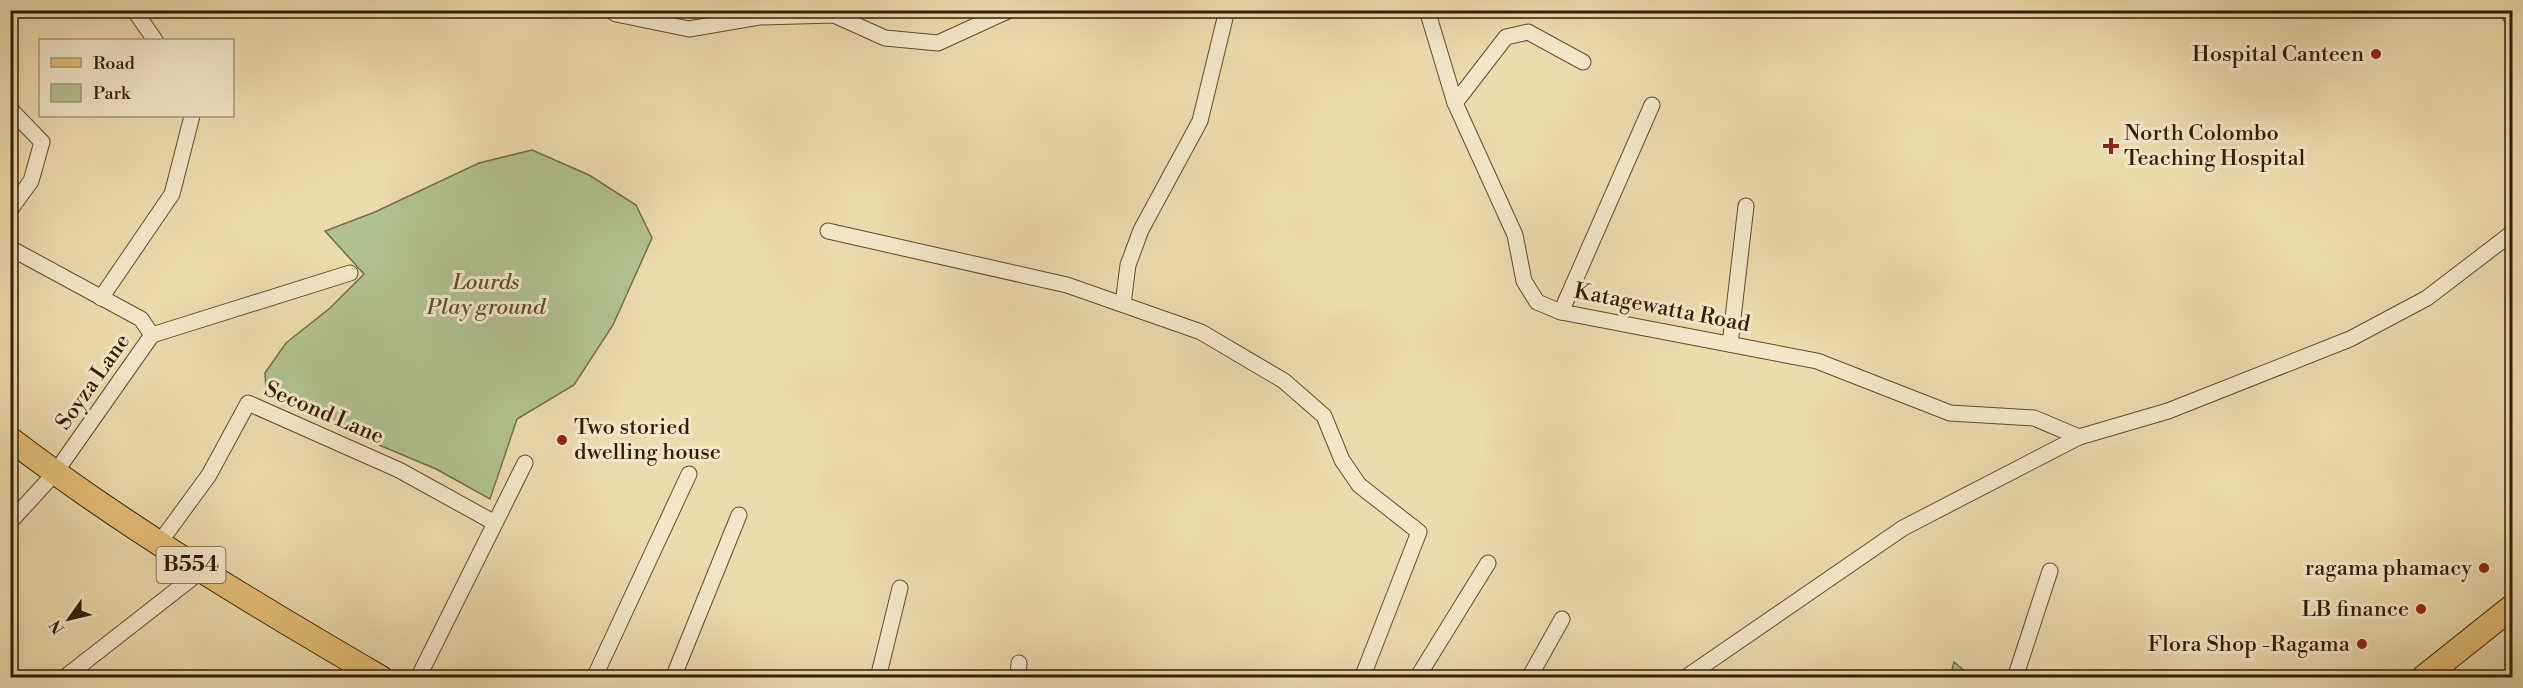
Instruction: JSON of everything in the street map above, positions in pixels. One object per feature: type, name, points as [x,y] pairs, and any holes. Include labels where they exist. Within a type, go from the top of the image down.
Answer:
[{"type":"main road","name":"B554","points":[[10,439],[55,473],[201,571],[381,678]]},
{"type":"main road","points":[[2422,678],[2512,607]]},
{"type":"street","points":[[134,10],[154,39]]},
{"type":"street","points":[[610,10],[616,14],[689,29],[759,17],[834,15],[885,38],[938,43],[1010,10]]},
{"type":"street","points":[[1123,304],[1128,265],[1141,230],[1200,121],[1227,10]]},
{"type":"street","name":"Katagewatta Road","points":[[1427,10],[1455,103],[1515,235],[1524,281],[1537,302],[1561,312],[1817,361],[1950,413],[2034,418],[2079,437]]},
{"type":"street","points":[[2509,10],[2512,16]]},
{"type":"street","points":[[1455,103],[1506,38],[1528,32],[1583,62]]},
{"type":"street","points":[[1561,312],[1652,105]]},
{"type":"street","points":[[10,109],[42,141],[31,181],[10,210]]},
{"type":"street","points":[[101,298],[172,194],[192,117]]},
{"type":"street","points":[[1730,344],[1746,206]]},
{"type":"street","points":[[828,231],[1068,285],[1201,332],[1284,381],[1324,417],[1342,460],[1359,485],[1419,532],[1362,678]]},
{"type":"street","points":[[1685,678],[1903,528],[2079,437],[2168,411],[2350,339],[2427,298],[2512,233]]},
{"type":"street","name":"Soyza Lane","points":[[10,248],[141,319],[153,335],[55,473],[10,522]]},
{"type":"street","points":[[153,335],[350,273]]},
{"type":"street","name":"Second Lane","points":[[160,542],[209,475],[249,403],[399,470],[495,523]]},
{"type":"street","points":[[418,678],[525,463]]},
{"type":"street","points":[[594,678],[689,474]]},
{"type":"street","points":[[674,678],[739,515]]},
{"type":"street","points":[[1417,678],[1488,563]]},
{"type":"street","points":[[64,678],[201,571]]},
{"type":"street","points":[[2015,678],[2050,571]]},
{"type":"street","points":[[878,678],[900,588]]},
{"type":"street","points":[[1529,678],[1562,619]]},
{"type":"green space","name":"Lourds Play ground","points":[[532,150],[589,175],[636,205],[652,238],[613,325],[574,385],[517,419],[490,499],[436,469],[329,424],[266,388],[265,373],[286,343],[330,308],[364,274],[325,231],[375,212],[479,163]]},
{"type":"green space","points":[[1954,662],[1972,677],[1950,677]]},
{"type":"place","name":"Hospital Canteen","points":[[2376,54]]},
{"type":"place","name":"North Colombo Teaching Hospital","points":[[2111,146]]},
{"type":"place","name":"Two storied dwelling house","points":[[562,440]]},
{"type":"place","name":"ragama phamacy","points":[[2484,568]]},
{"type":"place","name":"LB finance","points":[[2421,609]]},
{"type":"place","name":"Flora Shop -Ragama","points":[[2362,644]]}]
